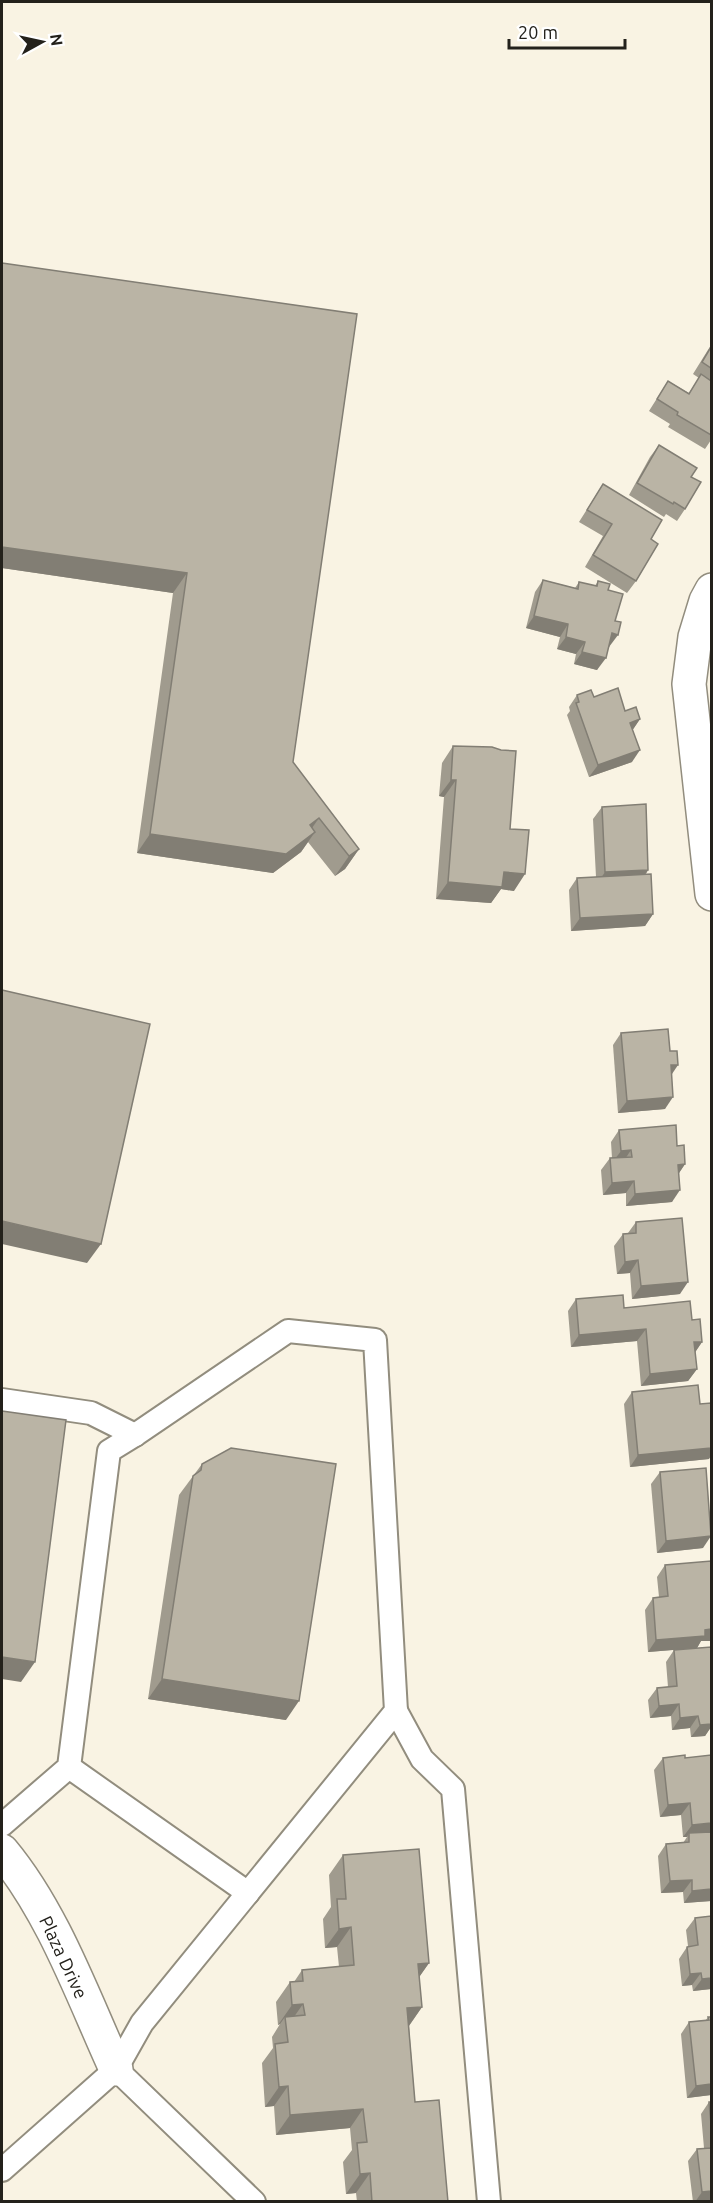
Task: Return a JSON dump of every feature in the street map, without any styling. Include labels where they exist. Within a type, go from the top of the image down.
[{"type":"street","points":[[711,590],[695,637],[689,684],[711,894]]},
{"type":"street","name":"Plaza Drive","points":[[2,1851],[18,1870],[47,1918],[116,2069]]},
{"type":"lane","points":[[2,1825],[69,1767],[109,1450],[135,1435],[288,1331],[375,1340],[396,1711],[422,1759],[453,1789],[489,2202]]},
{"type":"lane","points":[[2,1400],[91,1413],[135,1435]]},
{"type":"lane","points":[[2,2170],[116,2069],[141,2023],[396,1711]]},
{"type":"lane","points":[[69,1767],[248,1893]]},
{"type":"lane","points":[[116,2069],[254,2202]]},
{"type":"building","points":[[2,263],[357,314],[293,762],[359,849],[349,856],[319,818],[310,825],[315,832],[286,854],[150,834],[187,573],[2,547]]},
{"type":"building","points":[[711,347],[711,368],[702,362]]},
{"type":"building","points":[[701,374],[711,381],[711,435],[677,415],[678,412],[657,399],[668,381],[689,394]]},
{"type":"building","points":[[659,445],[697,468],[691,477],[701,482],[685,509],[637,483]]},
{"type":"building","points":[[603,484],[662,520],[651,539],[658,544],[636,581],[593,555],[612,524],[587,510]]},
{"type":"building","points":[[543,580],[578,589],[579,582],[597,586],[598,581],[610,584],[608,590],[623,594],[615,621],[621,622],[618,635],[612,633],[606,658],[582,652],[585,642],[566,637],[568,624],[534,616]]},
{"type":"building","points":[[618,688],[625,711],[636,707],[640,719],[630,723],[640,750],[598,765],[576,703],[579,702],[577,695],[591,690],[594,697]]},
{"type":"building","points":[[453,746],[492,747],[516,751],[510,829],[529,830],[525,874],[504,872],[502,887],[448,882],[456,780],[451,780]]},
{"type":"building","points":[[646,804],[648,870],[605,872],[602,807]]},
{"type":"building","points":[[651,874],[653,914],[580,918],[577,878]]},
{"type":"building","points":[[2,990],[150,1024],[101,1244],[2,1221]]},
{"type":"building","points":[[668,1029],[670,1051],[677,1051],[678,1065],[671,1065],[673,1097],[627,1101],[621,1033]]},
{"type":"building","points":[[676,1125],[677,1146],[684,1145],[685,1164],[678,1165],[680,1190],[635,1194],[634,1181],[612,1183],[610,1158],[632,1157],[631,1150],[621,1151],[619,1130]]},
{"type":"building","points":[[682,1218],[688,1282],[641,1286],[638,1260],[625,1262],[623,1234],[636,1233],[636,1222]]},
{"type":"building","points":[[623,1295],[624,1308],[690,1301],[692,1320],[700,1319],[702,1342],[694,1342],[697,1369],[650,1374],[646,1329],[579,1335],[576,1299]]},
{"type":"building","points":[[698,1385],[700,1404],[711,1403],[711,1448],[638,1455],[632,1392]]},
{"type":"building","points":[[2,1411],[66,1420],[35,1662],[2,1657]]},
{"type":"building","points":[[231,1448],[336,1464],[299,1701],[162,1679],[193,1476],[201,1470],[202,1464]]},
{"type":"building","points":[[706,1468],[711,1536],[666,1541],[660,1472]]},
{"type":"building","points":[[711,1561],[711,1629],[705,1630],[705,1636],[656,1640],[653,1598],[668,1596],[665,1565]]},
{"type":"building","points":[[711,1647],[711,1724],[700,1725],[698,1716],[680,1718],[679,1704],[659,1706],[657,1688],[677,1686],[674,1650]]},
{"type":"building","points":[[685,1755],[685,1758],[711,1755],[711,1823],[692,1825],[690,1803],[668,1805],[663,1758]]},
{"type":"building","points":[[711,1832],[711,1889],[692,1891],[692,1880],[670,1881],[666,1844],[689,1842],[689,1833]]},
{"type":"building","points":[[419,1849],[429,1963],[418,1964],[422,2007],[407,2008],[415,2102],[439,2100],[448,2202],[372,2202],[370,2173],[360,2174],[357,2143],[367,2142],[363,2109],[290,2115],[288,2086],[279,2087],[275,2044],[288,2042],[285,2017],[305,2015],[303,2004],[292,2005],[290,1982],[303,1981],[302,1970],[354,1965],[351,1927],[339,1929],[337,1899],[346,1899],[343,1855]]},
{"type":"building","points":[[711,1916],[711,1978],[702,1979],[701,1973],[690,1974],[687,1947],[698,1945],[695,1918]]},
{"type":"building","points":[[708,2017],[711,2017],[711,2084],[696,2086],[689,2022],[709,2020]]},
{"type":"building","points":[[711,2148],[711,2191],[702,2192],[697,2149]]}]
